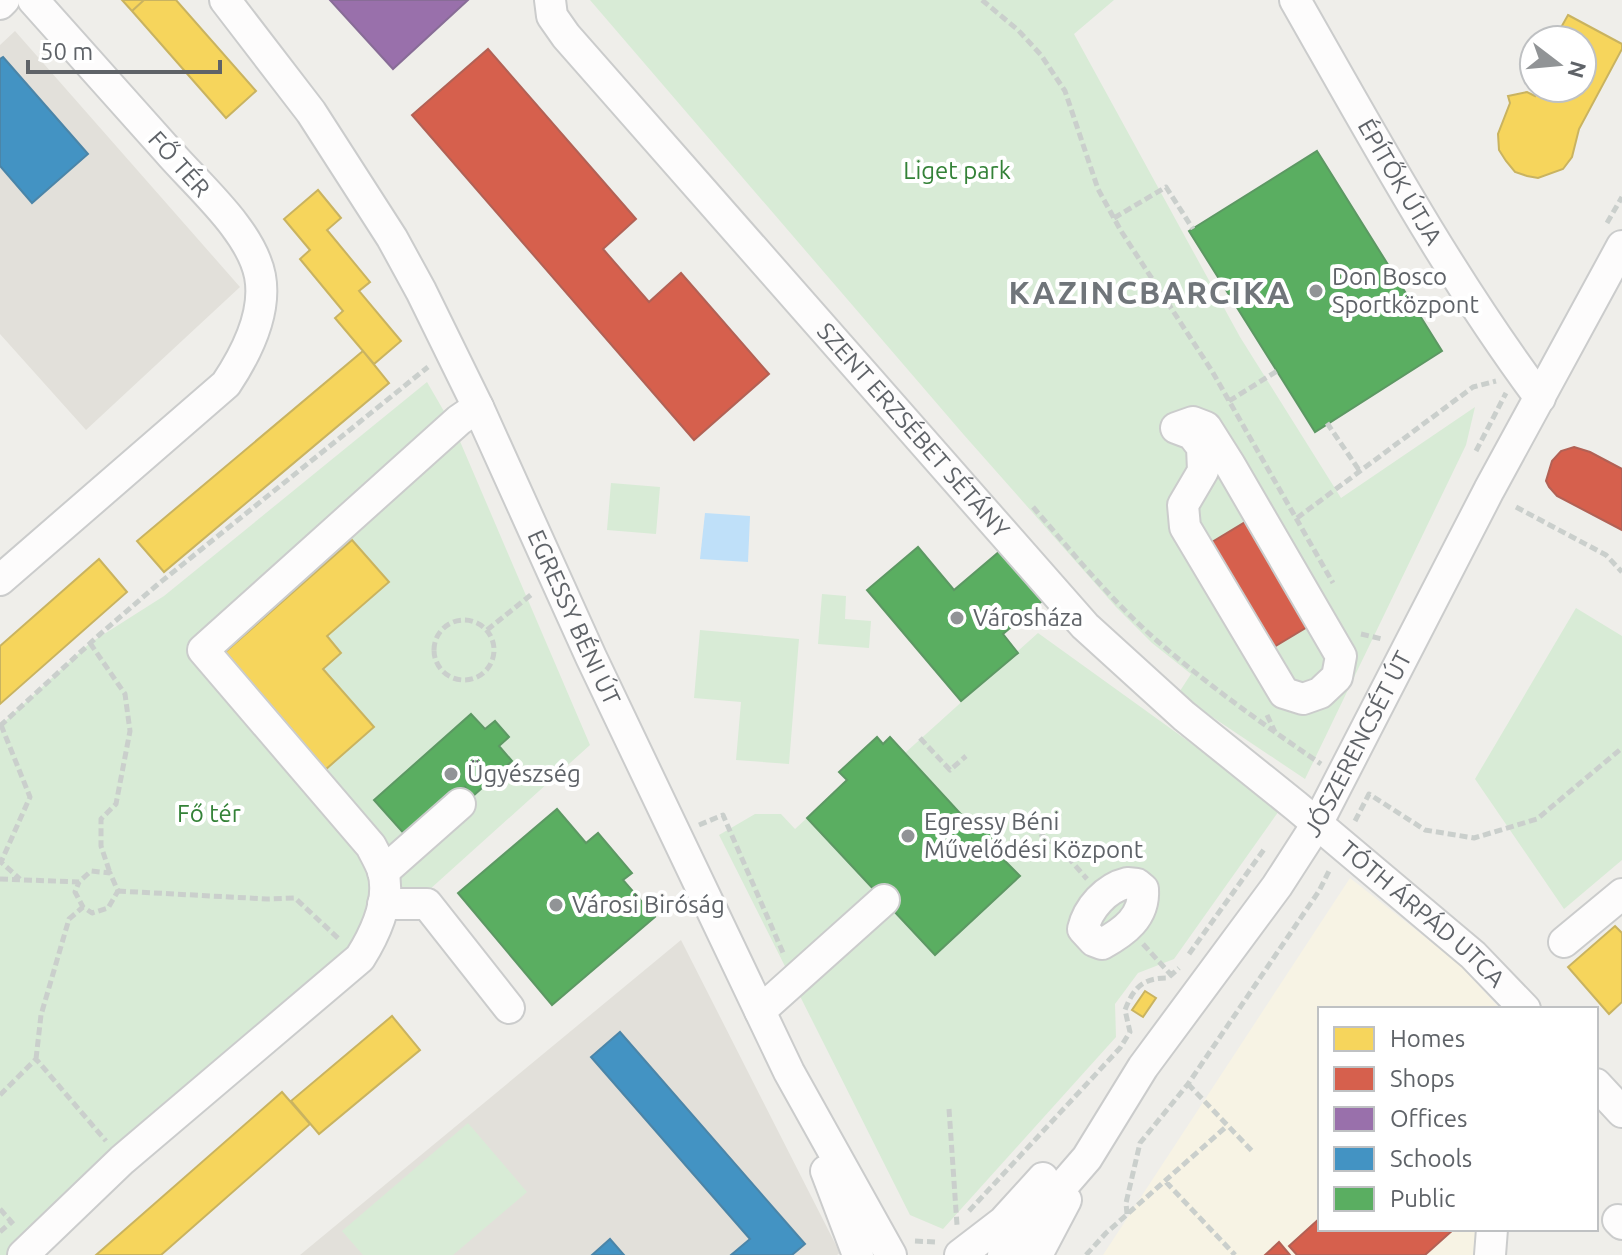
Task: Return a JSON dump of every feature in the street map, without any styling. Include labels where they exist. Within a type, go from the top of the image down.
[{"type":"street","name":"FŐ TÉR","points":[[0,580],[226,384],[247,348],[257,323],[261,298],[260,277],[253,256],[226,215],[33,0]]},
{"type":"street","name":"EGRESSY BÉNI ÚT","points":[[225,0],[311,112],[421,291],[789,1072],[889,1253]]},
{"type":"street","name":"SZENT ERZSÉBET SÉTÁNY","points":[[550,0],[552,16],[566,36],[1085,626],[1184,716],[1307,815]]},
{"type":"street","name":"ÉPÍTŐK ÚTJA","points":[[1295,0],[1421,221],[1519,374],[1540,398]]},
{"type":"street","name":"JÓSZERENCSÉT ÚT","points":[[1003,1255],[1087,1158],[1143,1067],[1277,886],[1307,815],[1622,246]]},
{"type":"street","points":[[23,1255],[122,1160],[360,958],[373,938],[383,904],[383,872],[371,846],[203,650],[459,420],[478,407]]},
{"type":"street","points":[[1193,422],[1206,427],[1341,656],[1337,677],[1320,693],[1303,699],[1284,693],[1185,527],[1183,505],[1203,471],[1202,447],[1192,434],[1176,428],[1193,422]]},
{"type":"street","points":[[383,872],[460,804]]},
{"type":"street","name":"TÓTH ÁRPÁD UTCA","points":[[1307,815],[1473,955],[1523,1007]]},
{"type":"street","points":[[1127,883],[1137,884],[1143,889],[1141,910],[1128,927],[1102,944],[1087,936],[1083,929],[1085,920],[1102,897],[1118,885],[1127,883]]},
{"type":"street","points":[[1564,942],[1622,894]]},
{"type":"street","points":[[760,1011],[884,900]]},
{"type":"street","points":[[383,904],[427,904],[509,1008]]},
{"type":"street","name":"JÓSZERENCSÉT ÚT","points":[[952,1241],[1003,1222],[1143,1067]]},
{"type":"street","points":[[789,1072],[858,1255]]},
{"type":"street","points":[[1037,1255],[1087,1158]]},
{"type":"street","points":[[1490,1255],[1492,1231]]},
{"type":"path","points":[[982,0],[1034,46],[1065,91],[1098,189],[1297,518],[1473,387],[1519,374]]},
{"type":"path","points":[[1114,218],[1166,187],[1193,229]]},
{"type":"path","points":[[20,880],[1,862],[30,797],[0,725],[90,643],[240,517],[430,365]]},
{"type":"path","points":[[1229,401],[1277,371]]},
{"type":"path","points":[[1470,463],[1504,396],[1519,374]]},
{"type":"path","points":[[1327,423],[1359,470]]},
{"type":"path","points":[[1033,507],[1119,605],[1155,639],[1321,765]]},
{"type":"path","points":[[1516,507],[1606,555],[1622,572]]},
{"type":"path","points":[[487,630],[532,594]]},
{"type":"path","points":[[461,619],[480,624],[487,630],[494,649],[487,669],[479,676],[459,680],[440,670],[434,643],[444,626],[461,619]]},
{"type":"path","points":[[1377,650],[1387,628]]},
{"type":"path","points":[[1361,634],[1382,639]]},
{"type":"path","points":[[90,643],[125,694],[130,731],[116,804],[101,819],[101,846],[118,891]]},
{"type":"path","points":[[920,738],[950,770],[966,756]]},
{"type":"path","points":[[1127,1214],[1126,1203],[1140,1143],[1188,1084],[1319,891],[1369,794],[1425,830],[1474,838],[1537,819],[1622,748]]},
{"type":"path","points":[[1307,815],[1327,753]]},
{"type":"path","points":[[675,834],[723,815],[795,979]]},
{"type":"path","points":[[1040,834],[1059,847],[1102,897]]},
{"type":"path","points":[[1172,976],[1269,844]]},
{"type":"path","points":[[110,873],[91,871],[79,882],[75,892],[83,907],[92,913],[108,908],[118,891]]},
{"type":"path","points":[[0,879],[79,882]]},
{"type":"path","points":[[118,891],[295,898],[360,958]]},
{"type":"path","points":[[0,1095],[36,1059],[41,1015],[69,919],[83,907]]},
{"type":"path","points":[[1128,927],[1172,976]]},
{"type":"path","points":[[957,1225],[1120,1048],[1130,1032],[1125,1010],[1142,983],[1152,977],[1172,976]]},
{"type":"path","points":[[36,1059],[122,1160]]},
{"type":"path","points":[[1188,1084],[1252,1151]]},
{"type":"path","points":[[889,1253],[910,1240],[929,1244],[952,1241],[957,1225],[949,1109]]},
{"type":"path","points":[[1086,1255],[1127,1214],[1227,1126]]},
{"type":"path","points":[[1166,1182],[1235,1255]]},
{"type":"path","points":[[0,1232],[11,1222]]},
{"type":"shaded area","points":[[15,31],[240,287],[86,430],[0,334],[0,45]]},
{"type":"shaded area","points":[[1350,878],[1458,963],[1498,1007],[1318,1007],[1318,1231],[1479,1231],[1473,1255],[1103,1255]]},
{"type":"shaded area","points":[[681,940],[840,1253],[300,1255]]},
{"type":"green space","name":"Liget park","points":[[590,0],[1114,0],[1074,34],[1240,337],[1341,498],[1475,407],[1466,445],[1305,779],[1178,694],[1191,674],[1152,643],[1116,607]]},
{"type":"green space","name":"Fő tér","points":[[427,382],[456,432],[590,745],[24,1255],[0,1255],[0,726],[90,643],[164,596]]},
{"type":"green space","points":[[611,483],[660,487],[656,534],[607,530]]},
{"type":"green space","points":[[822,594],[846,596],[845,619],[871,621],[869,648],[818,644]]},
{"type":"green space","points":[[1576,608],[1622,636],[1622,860],[1564,909],[1475,779]]},
{"type":"green space","points":[[700,630],[799,639],[789,764],[736,760],[741,702],[694,698]]},
{"type":"green space","points":[[1038,633],[1281,808],[1174,959],[1138,973],[1115,1004],[1116,1037],[943,1229],[910,1215],[719,835],[755,814],[781,814],[795,829],[807,818],[935,955],[1019,876],[905,753]]},
{"type":"green space","points":[[468,1123],[527,1192],[453,1255],[363,1255],[342,1231]]},
{"type":"water","points":[[705,513],[750,516],[748,562],[700,559]]},
{"type":"building: Homes","points":[[122,0],[144,0],[132,11]]},
{"type":"building: Homes","points":[[144,0],[176,0],[256,91],[226,118],[132,11]]},
{"type":"building: Homes","points":[[1568,15],[1585,24],[1563,24]]},
{"type":"building: Homes","points":[[1598,31],[1622,44],[1598,94]]},
{"type":"building: Homes","points":[[1518,94],[1518,104],[1592,104],[1579,129],[1572,157],[1563,169],[1538,178],[1515,172],[1506,161],[1499,150],[1498,134],[1510,103],[1508,96]]},
{"type":"building: Homes","points":[[318,190],[341,218],[327,230],[370,282],[359,291],[401,341],[374,364],[335,318],[343,311],[300,259],[310,250],[284,219]]},
{"type":"building: Homes","points":[[363,351],[389,383],[164,572],[137,541]]},
{"type":"building: Homes","points":[[352,540],[389,582],[327,636],[341,653],[323,669],[374,727],[325,770],[223,654]]},
{"type":"building: Homes","points":[[99,559],[127,592],[0,704],[0,646]]},
{"type":"building: Homes","points":[[1615,926],[1622,933],[1622,1002],[1609,1014],[1568,967]]},
{"type":"building: Homes","points":[[1145,991],[1156,998],[1143,1017],[1132,1010]]},
{"type":"building: Homes","points":[[392,1016],[420,1050],[319,1134],[291,1101]]},
{"type":"building: Homes","points":[[282,1092],[310,1124],[161,1255],[96,1255]]},
{"type":"building: Shops","points":[[488,49],[636,219],[603,249],[649,302],[681,273],[769,374],[694,440],[412,115]]},
{"type":"building: Shops","points":[[1574,447],[1622,469],[1622,530],[1557,496],[1549,487],[1546,481],[1552,461],[1561,451]]},
{"type":"building: Shops","points":[[1247,521],[1309,626],[1269,650],[1207,545]]},
{"type":"building: Shops","points":[[1318,1220],[1318,1231],[1452,1231],[1425,1255],[1297,1255],[1289,1246]]},
{"type":"building: Shops","points":[[1279,1242],[1290,1255],[1265,1255]]},
{"type":"building: Offices","points":[[330,0],[468,0],[393,69]]},
{"type":"building: Schools","points":[[3,57],[88,154],[32,203],[0,166],[0,59]]},
{"type":"building: Schools","points":[[620,1032],[805,1244],[792,1255],[731,1255],[750,1239],[591,1057]]},
{"type":"building: Schools","points":[[610,1239],[624,1255],[592,1255]]},
{"type":"building: Public","name":"Don Bosco Sportközpont","points":[[1317,151],[1442,351],[1315,432],[1189,231]]},
{"type":"building: Public","name":"Városháza","points":[[918,547],[954,590],[1000,551],[1042,601],[1003,634],[1018,653],[961,701],[867,590]]},
{"type":"building: Public","name":"Ügyészség","points":[[471,714],[485,729],[495,721],[509,737],[499,746],[512,761],[473,796],[465,787],[408,838],[374,800]]},
{"type":"building: Public","name":"Egressy Béni Művelődési Központ","points":[[877,737],[883,744],[890,737],[969,823],[975,817],[1005,849],[999,855],[1020,876],[935,955],[807,818],[847,780],[839,772]]},
{"type":"building: Public","name":"Városi Biróság","points":[[557,809],[586,843],[598,833],[632,873],[623,880],[655,917],[552,1005],[458,893]]},
{"type":"place","name":"Don Bosco Sportközpont","points":[[1316,291]]},
{"type":"place","name":"Városháza","points":[[957,618]]},
{"type":"place","name":"Ügyészség","points":[[451,774]]},
{"type":"place","name":"Egressy Béni Művelődési Központ","points":[[908,836]]},
{"type":"place","name":"Városi Biróság","points":[[556,905]]},
{"type":"district","name":"KAZINCBARCIKA","points":[[1150,293]]}]
